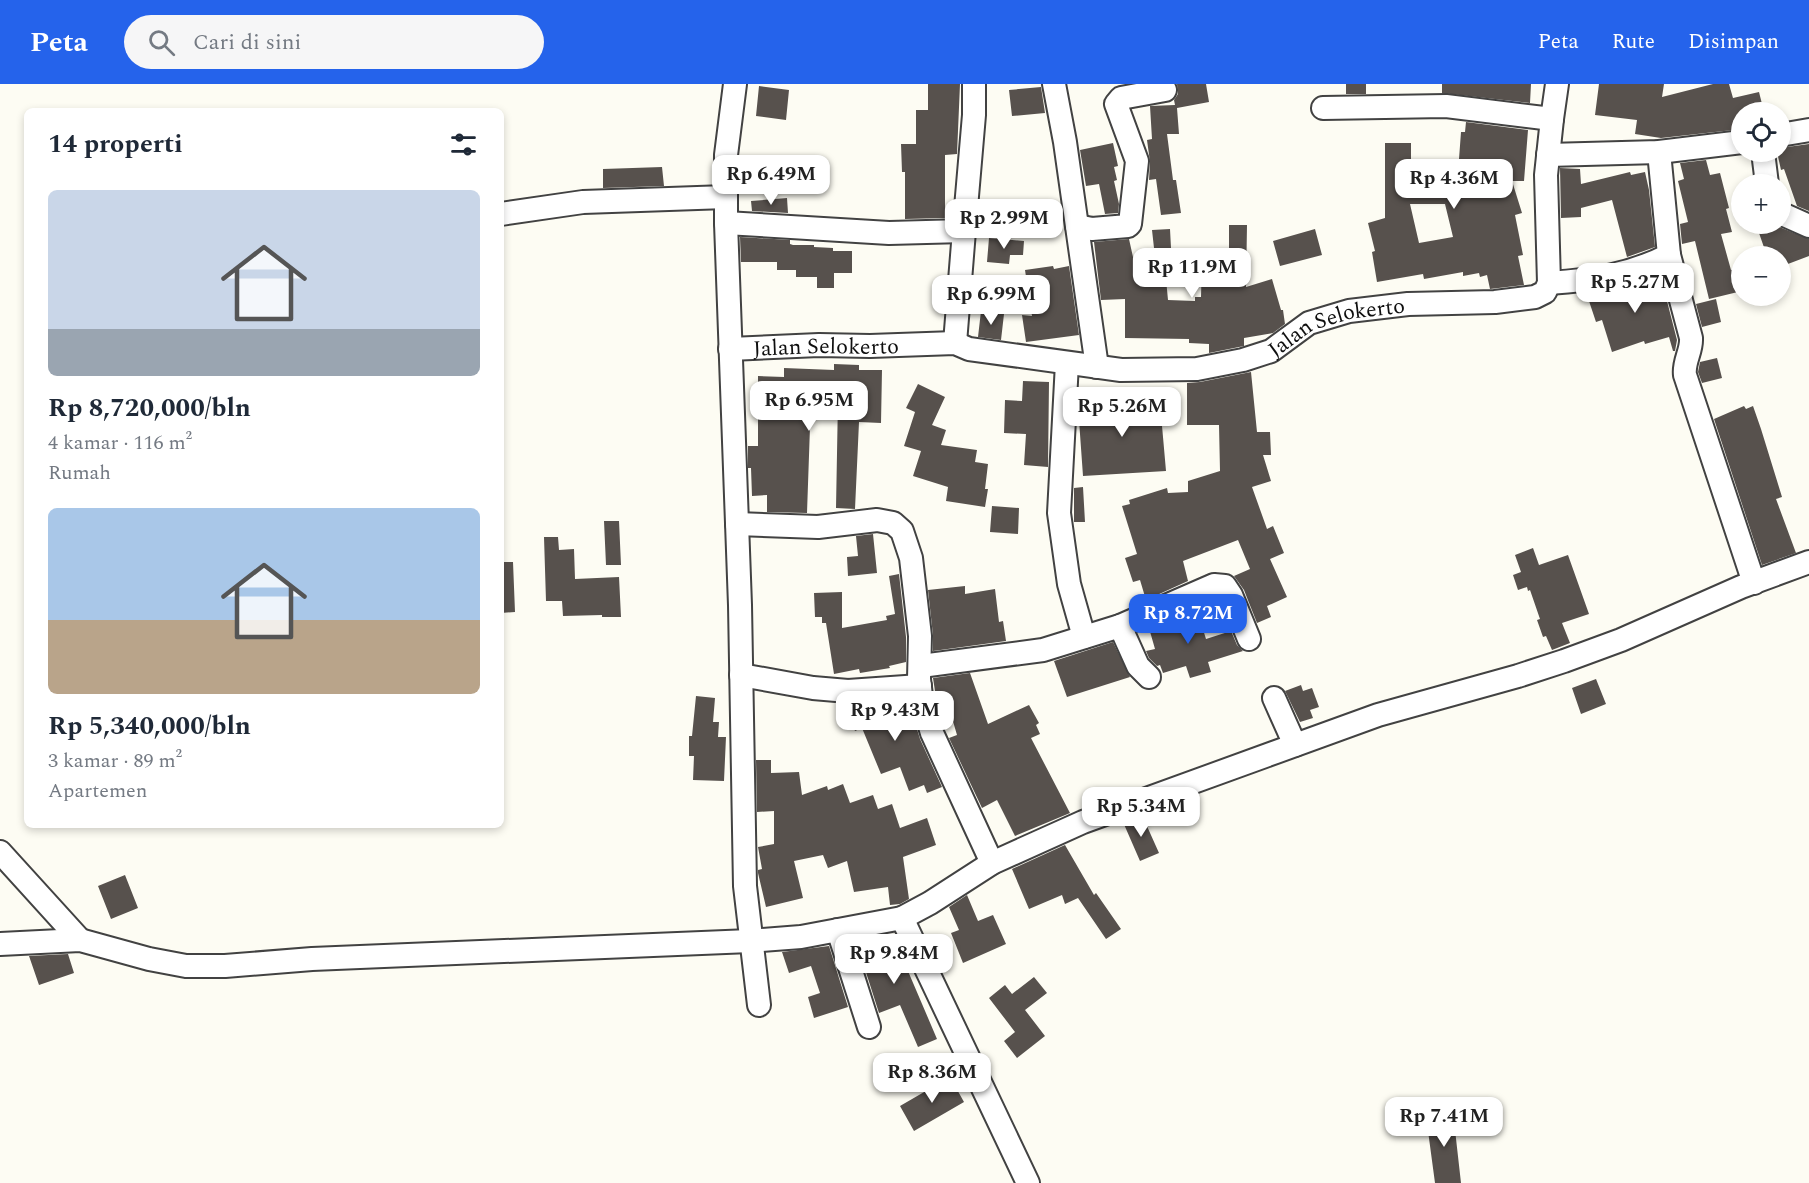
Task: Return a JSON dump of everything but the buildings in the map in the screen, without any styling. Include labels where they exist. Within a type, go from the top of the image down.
[{"type":"street","points":[[735,84],[726,155],[726,223],[737,524],[745,886],[759,1005]]},
{"type":"street","points":[[954,343],[974,115],[974,84]]},
{"type":"street","points":[[1054,84],[1065,142],[1097,368]]},
{"type":"street","points":[[1557,84],[1546,175],[1549,283],[1626,273],[1669,255]]},
{"type":"street","points":[[1077,226],[1092,229],[1130,224],[1137,161],[1116,104],[1121,98],[1165,90]]},
{"type":"street","points":[[1323,108],[1446,106],[1552,119]]},
{"type":"street","points":[[1791,133],[1809,130]]},
{"type":"street","points":[[1548,155],[1659,152],[1731,143]]},
{"type":"street","points":[[1659,152],[1669,255],[1691,338],[1690,351],[1684,368],[1685,375],[1754,583]]},
{"type":"street","points":[[504,214],[583,202],[726,197]]},
{"type":"street","points":[[1791,218],[1809,226]]},
{"type":"street","points":[[726,223],[889,233],[964,231]]},
{"type":"street","name":"Jalan Selokerto","points":[[730,349],[954,343],[969,349],[1097,368],[1197,369],[1243,360],[1271,351],[1309,323],[1349,311],[1408,304],[1495,302],[1535,297],[1545,292],[1549,283]]},
{"type":"street","points":[[1067,363],[1059,513],[1069,584],[1084,637]]},
{"type":"street","points":[[737,524],[818,526],[877,520],[893,523],[902,531],[911,558],[920,636],[921,676],[932,733],[992,863]]},
{"type":"street","points":[[0,944],[80,940],[149,959],[186,966],[225,966],[312,959],[750,941],[801,937],[902,918],[930,903],[992,863],[1083,822],[1378,716],[1564,661],[1621,640],[1809,562]]},
{"type":"street","points":[[741,675],[813,688],[848,691],[1043,650],[1120,626],[1214,585],[1225,586],[1249,639]]},
{"type":"street","points":[[1120,626],[1138,666],[1149,677]]},
{"type":"street","points":[[1274,698],[1295,745]]},
{"type":"street","points":[[0,852],[80,940]]},
{"type":"street","points":[[902,918],[1028,1183]]},
{"type":"street","points":[[838,930],[869,1027]]}]
